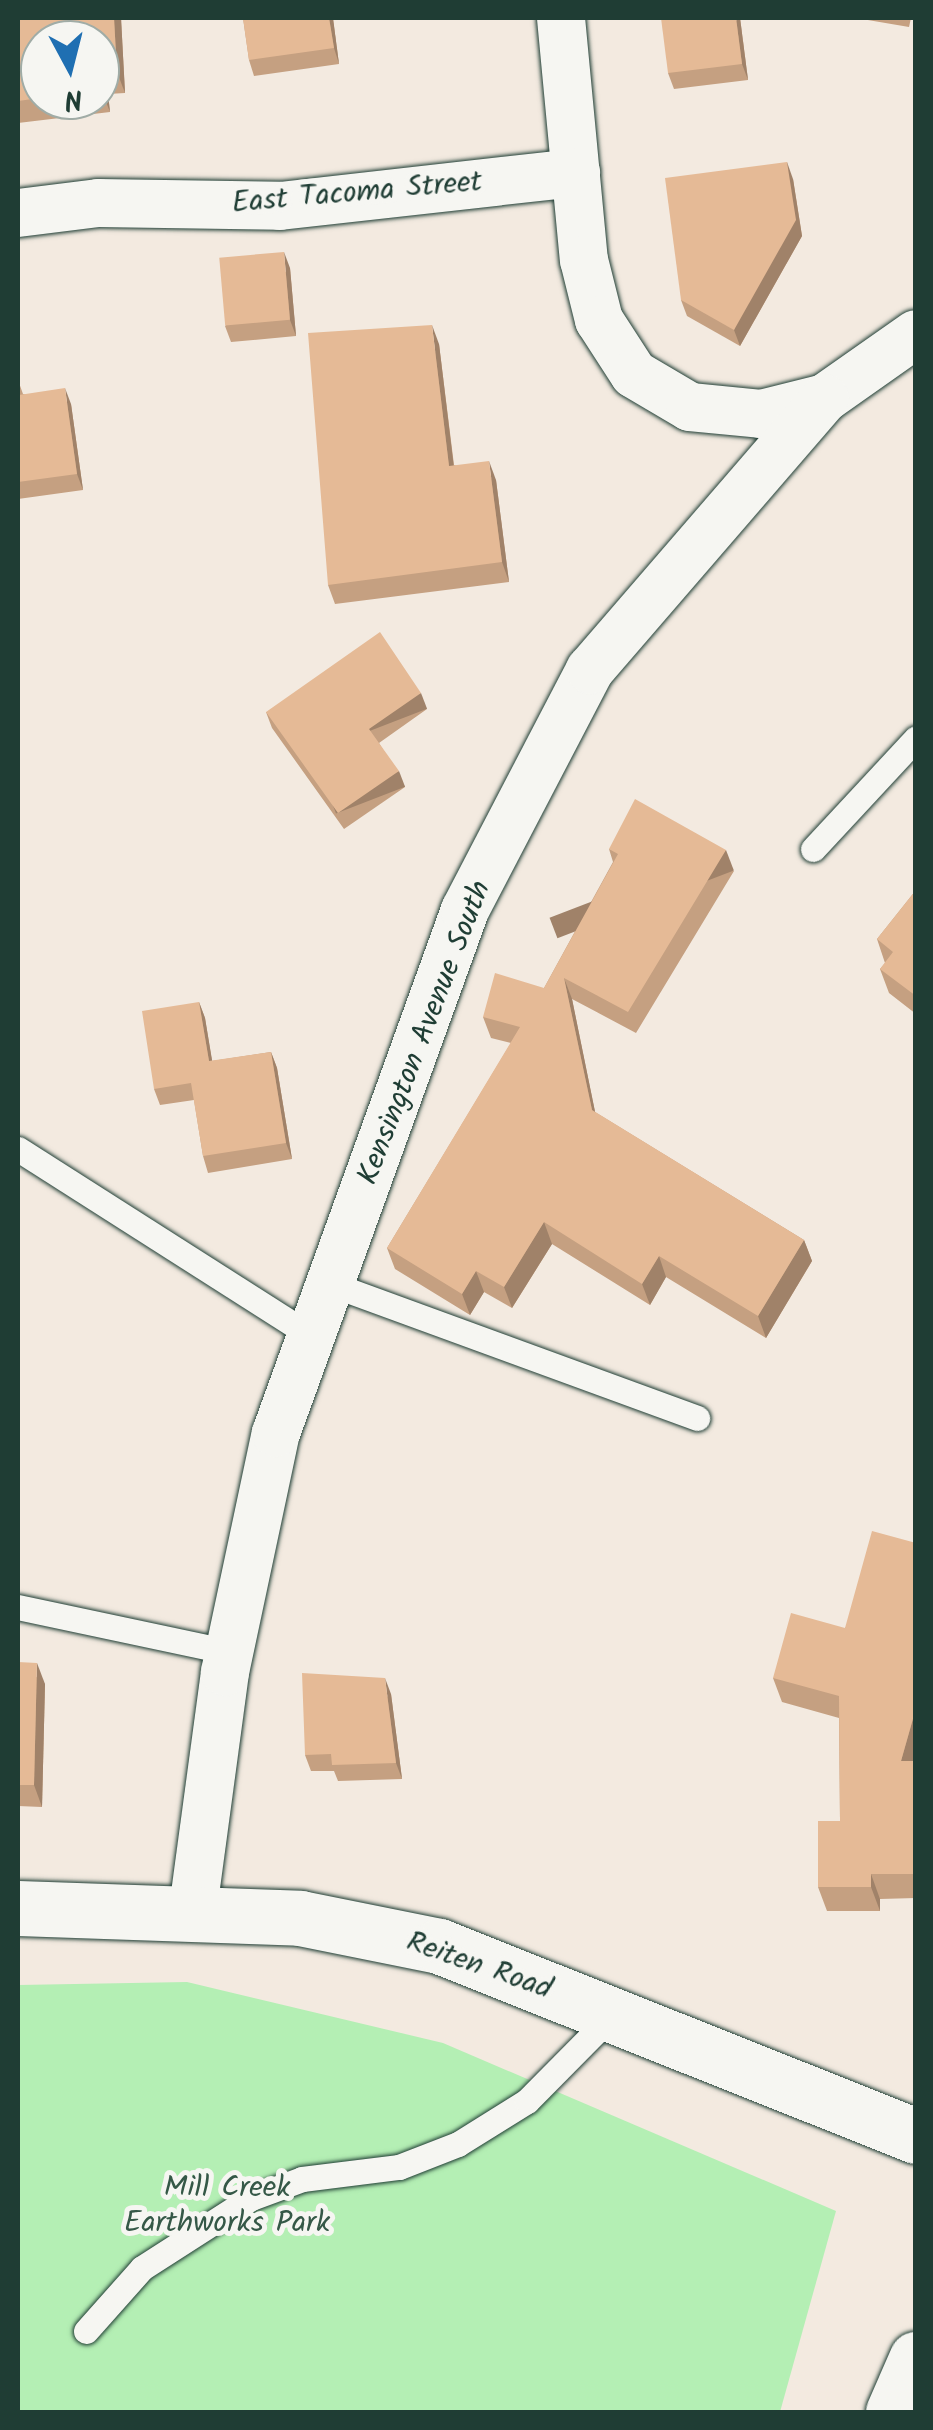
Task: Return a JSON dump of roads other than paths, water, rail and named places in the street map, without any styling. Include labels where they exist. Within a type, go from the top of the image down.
[{"type":"street","points":[[561,18],[576,174],[599,320],[634,374],[690,407],[761,414],[825,398],[916,334]]},
{"type":"street","name":"East Tacoma Street","points":[[18,213],[98,204],[280,206],[576,174]]},
{"type":"street","name":"Kensington Avenue South","points":[[193,1909],[229,1652],[276,1434],[466,910],[590,670],[825,398]]},
{"type":"street","name":"Reiten Road","points":[[18,1908],[193,1909],[300,1918],[439,1946],[916,2136]]},
{"type":"street","points":[[893,2412],[916,2359]]},
{"type":"lane","points":[[813,849],[916,738]]},
{"type":"lane","points":[[18,1149],[312,1336]]},
{"type":"lane","points":[[331,1284],[697,1418]]},
{"type":"lane","points":[[18,1607],[229,1652]]},
{"type":"lane","points":[[86,2330],[142,2268],[251,2198],[302,2179],[399,2167],[458,2144],[527,2101],[613,2014]]},
{"type":"park label","name":"Mill Creek Earthworks Park","points":[[227,2205]]}]
